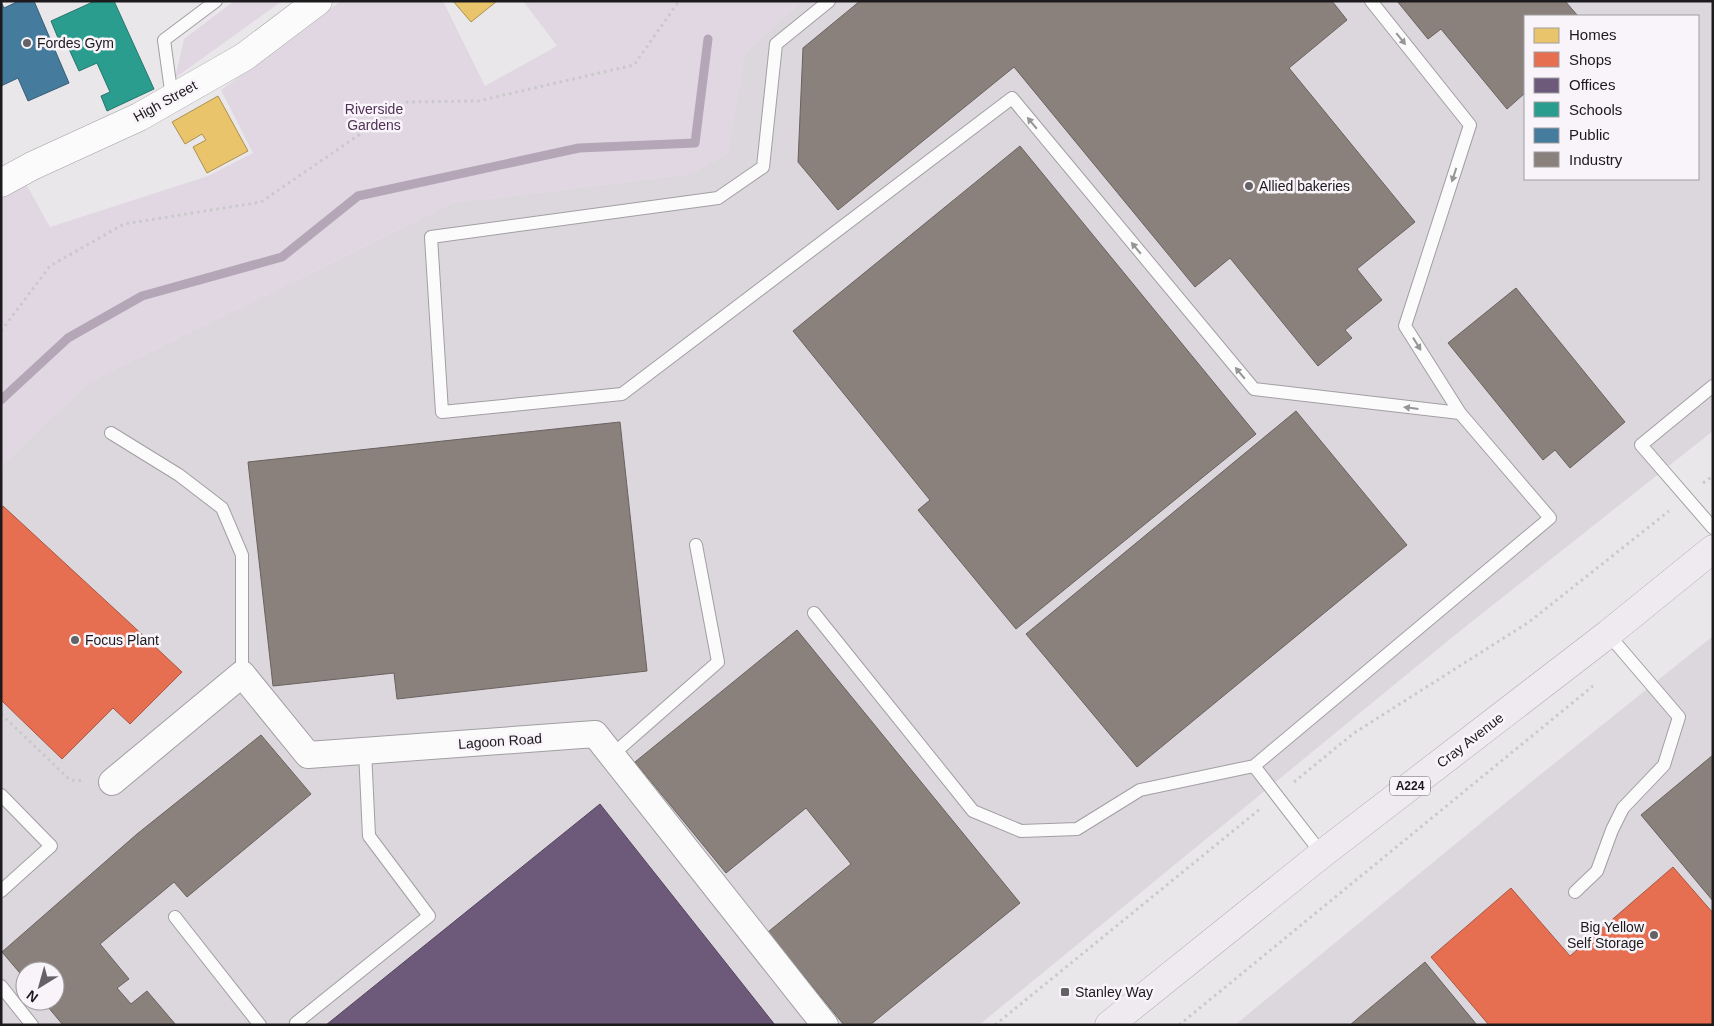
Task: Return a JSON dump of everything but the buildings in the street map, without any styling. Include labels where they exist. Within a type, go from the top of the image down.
[{"type":"main road","name":"Cray Avenue","points":[[1109,1025],[1322,854],[1608,634],[1713,549]]},
{"type":"street","name":"High Street","points":[[1,183],[32,166],[139,118],[244,57],[318,1]]},
{"type":"street","name":"Lagoon Road","points":[[242,674],[308,755],[595,734],[825,1025]]},
{"type":"street","points":[[112,782],[242,674]]},
{"type":"lane","points":[[172,98],[164,40],[216,1]]},
{"type":"lane","points":[[829,1],[776,44],[763,167],[718,198],[431,237],[442,412],[622,394],[1012,98],[1254,389],[1460,413]]},
{"type":"lane","points":[[814,612],[972,811],[1021,831],[1077,829],[1140,790],[1254,766],[1550,518],[1460,413],[1405,326],[1470,125],[1371,1]]},
{"type":"lane","points":[[1713,386],[1641,444],[1713,528]]},
{"type":"lane","points":[[111,433],[179,474],[222,508],[242,555],[242,674]]},
{"type":"lane","points":[[612,754],[718,662],[696,545]]},
{"type":"lane","points":[[1575,892],[1597,871],[1612,830],[1623,808],[1664,765],[1679,716],[1608,634]]},
{"type":"lane","points":[[297,1025],[296,1023],[430,916],[369,836],[365,751]]},
{"type":"lane","points":[[1254,766],[1322,854]]},
{"type":"lane","points":[[1,795],[52,846],[1,891]]},
{"type":"lane","points":[[175,917],[260,1025]]},
{"type":"lane","points":[[1,986],[32,1025]]},
{"type":"path","points":[[1,332],[50,266],[124,224],[261,202],[408,102],[478,101],[634,65],[679,1]]},
{"type":"path","points":[[995,1025],[1354,733],[1529,622],[1713,476]]},
{"type":"path","points":[[1179,1025],[1628,658]]},
{"type":"path","points":[[1,714],[70,780],[112,782]]},
{"type":"shaded area","points":[[801,1],[1713,1],[1713,431],[1455,635],[979,1025],[1,1025],[1,466],[89,382],[452,203],[690,174],[728,153],[745,53]]},
{"type":"shaded area","points":[[1713,636],[1713,1025],[1235,1025],[1520,791]]},
{"type":"green space","points":[[234,1],[282,1],[175,78],[184,39]]},
{"type":"green space","name":"Riverside Gardens","points":[[341,1],[443,1],[485,86],[557,46],[523,1],[801,1],[745,53],[728,153],[690,174],[452,203],[89,382],[1,466],[1,197],[25,182],[50,227],[208,176],[253,153],[221,90]]},
{"type":"waterway","points":[[1,400],[68,338],[142,296],[282,257],[358,196],[579,148],[695,143],[708,39]]},
{"type":"place","name":"Fordes Gym","points":[[27,43]]},
{"type":"place","name":"Allied bakeries","points":[[1249,186]]},
{"type":"place","name":"Focus Plant","points":[[75,640]]},
{"type":"place","name":"Big Yellow Self Storage","points":[[1654,935]]},
{"type":"place","name":"Stanley Way","points":[[1065,992]]}]
